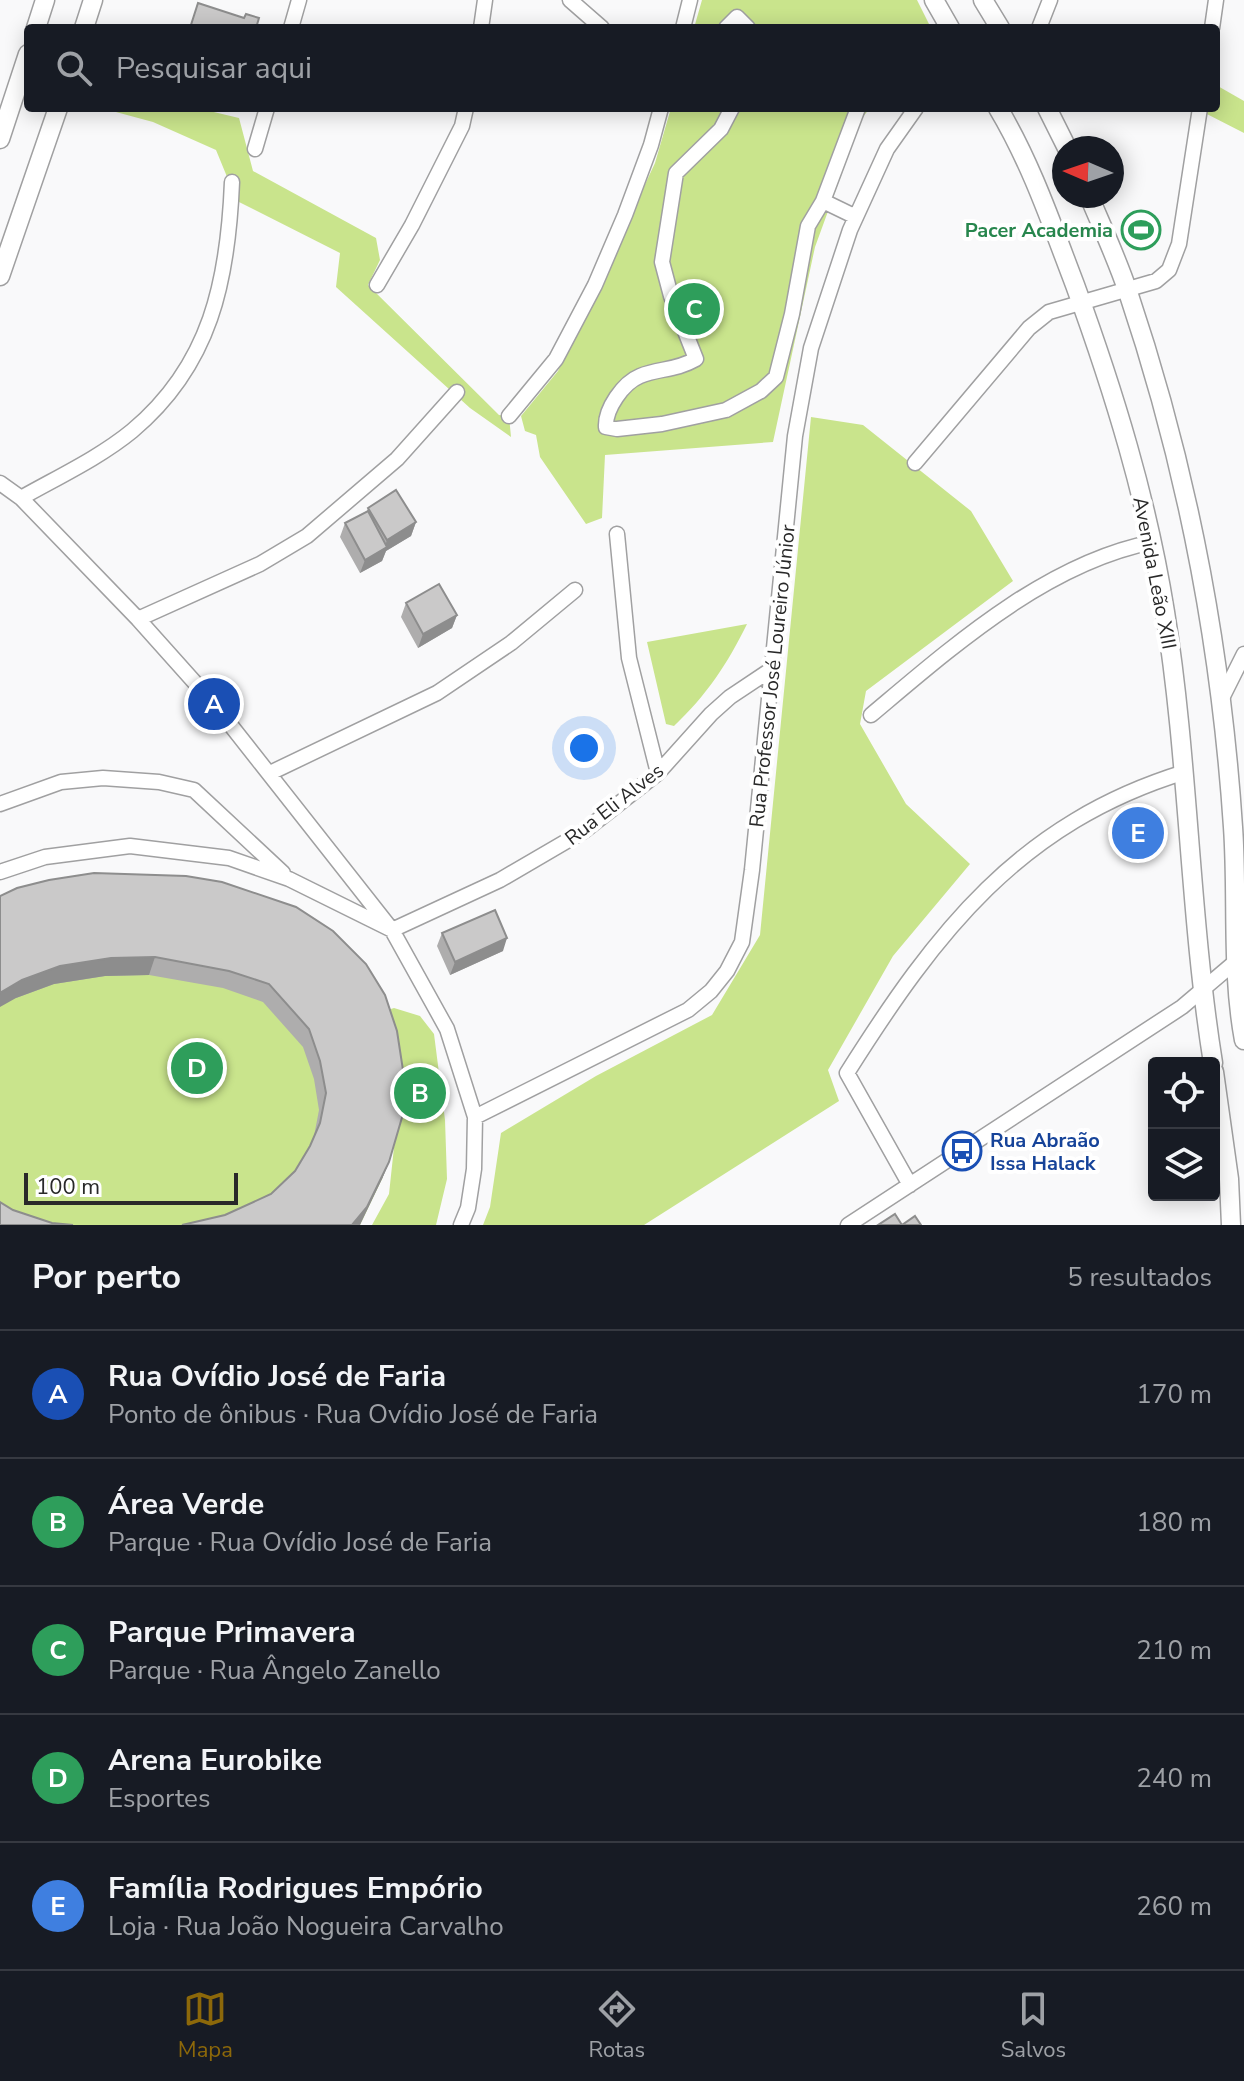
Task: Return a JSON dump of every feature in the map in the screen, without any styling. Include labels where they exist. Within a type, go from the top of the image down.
[{"type":"main road","points":[[37,24],[45,0]]},
{"type":"main road","points":[[85,24],[93,0]]},
{"type":"main road","points":[[934,0],[948,24]]},
{"type":"main road","points":[[983,0],[998,24]]},
{"type":"main road","points":[[0,137],[24,66]]},
{"type":"main road","points":[[0,276],[57,112]]},
{"type":"main road","name":"Avenida Leão XIII","points":[[1000,112],[1043,201],[1081,302],[1130,450],[1153,542],[1166,613],[1185,772],[1201,989],[1212,1057]]},
{"type":"main road","points":[[1049,112],[1061,136]]},
{"type":"main road","points":[[1094,208],[1128,290],[1188,509],[1205,599],[1220,701],[1233,827],[1240,958],[1238,1007],[1244,1040]]},
{"type":"main road","points":[[1220,1115],[1229,1179],[1231,1225]]},
{"type":"main road","points":[[1239,1225],[1244,1221]]},
{"type":"street","points":[[292,24],[299,0]]},
{"type":"street","points":[[482,24],[485,0]]},
{"type":"street","points":[[570,0],[597,24]]},
{"type":"street","points":[[684,24],[690,0]]},
{"type":"street","points":[[1041,24],[1050,0]]},
{"type":"street","points":[[1213,24],[1216,0]]},
{"type":"street","points":[[255,149],[266,112]]},
{"type":"street","points":[[377,285],[412,225],[462,126],[465,112]]},
{"type":"street","points":[[509,416],[556,359],[595,285],[625,215],[660,112]]},
{"type":"street","points":[[730,112],[721,129],[676,173],[662,262],[671,296],[696,359],[684,366],[639,376],[614,399],[605,417],[606,427],[617,429],[662,424],[726,410],[761,391],[776,377],[792,314],[808,226],[823,201],[856,112]]},
{"type":"street","name":"Rua Professor José Loureiro Júnior","points":[[475,1117],[688,1010],[711,991],[727,971],[742,942],[752,870],[795,436],[811,348],[856,217],[887,149],[913,112]]},
{"type":"street","points":[[915,463],[1029,328],[1049,312],[1156,281],[1169,270],[1179,244],[1199,112]]},
{"type":"street","points":[[21,498],[86,462],[132,431],[174,387],[202,342],[221,288],[230,226],[232,182]]},
{"type":"street","points":[[823,201],[856,217]]},
{"type":"street","points":[[138,619],[260,564],[307,536],[397,459],[457,392]]},
{"type":"street","points":[[0,483],[21,498],[138,619],[214,704],[392,930],[447,1029],[475,1117],[474,1169],[468,1208],[461,1225]]},
{"type":"street","points":[[617,534],[629,658],[658,773]]},
{"type":"street","points":[[871,715],[944,653],[1025,597],[1088,561],[1122,548],[1153,542]]},
{"type":"street","points":[[270,773],[437,693],[511,643],[575,590]]},
{"type":"street","points":[[1220,701],[1244,654]]},
{"type":"street","name":"Rua Eli Alves","points":[[392,930],[500,880],[572,838],[658,773],[711,714],[730,697],[772,669]]},
{"type":"street","points":[[910,1185],[847,1073],[894,999],[935,944],[996,880],[1047,837],[1098,806],[1142,786],[1185,772]]},
{"type":"street","points":[[0,804],[61,782],[103,778],[159,782],[194,790],[289,879]]},
{"type":"street","points":[[0,872],[45,857],[130,846],[229,858],[289,879],[392,930]]},
{"type":"street","points":[[848,1225],[1182,1007],[1240,958]]},
{"type":"green space","points":[[702,0],[917,0],[929,24],[695,24]]},
{"type":"green space","points":[[1220,87],[1244,101],[1244,133],[1203,112],[1220,112]]},
{"type":"green space","points":[[116,112],[214,112],[239,118],[253,171],[376,238],[380,260],[368,285],[499,415],[509,416],[511,437],[470,408],[336,287],[340,253],[237,201],[216,150],[153,122]]},
{"type":"green space","points":[[670,112],[867,112],[815,247],[773,442],[605,455],[602,518],[586,524],[540,457],[536,435],[525,431],[521,416],[558,371],[655,163]]},
{"type":"green space","points":[[811,417],[863,425],[971,511],[1013,581],[866,691],[860,724],[906,804],[970,864],[893,956],[828,1070],[839,1101],[644,1225],[483,1225],[490,1207],[501,1133],[596,1076],[712,1015],[760,935]]},
{"type":"green space","points":[[747,624],[706,691],[674,726],[666,724],[647,642]]},
{"type":"green space","points":[[0,910],[378,1013],[394,1008],[420,1016],[434,1034],[445,1120],[447,1179],[436,1225],[372,1225],[389,1194],[395,1138],[382,1179],[360,1225],[0,1225]]},
{"type":"building","points":[[198,3],[244,18],[246,14],[259,18],[257,24],[191,24]]},
{"type":"building","points":[[396,490],[416,522],[387,540],[368,508]]},
{"type":"building","points":[[368,511],[387,547],[365,560],[345,523]]},
{"type":"building","points":[[439,584],[457,615],[423,634],[406,603]]},
{"type":"building","points":[[94,873],[186,876],[222,882],[296,907],[333,931],[366,964],[385,995],[397,1031],[403,1070],[403,1114],[389,1162],[367,1207],[352,1225],[182,1225],[225,1215],[271,1194],[295,1171],[320,1123],[326,1093],[320,1061],[309,1029],[269,984],[229,971],[155,957],[111,958],[60,966],[22,980],[0,993],[0,896],[49,880]]},
{"type":"building","points":[[495,910],[507,938],[455,962],[442,933]]},
{"type":"building","points":[[0,1202],[13,1210],[52,1223],[73,1225],[0,1225]]},
{"type":"building","points":[[895,1214],[902,1225],[878,1225]]},
{"type":"building","points":[[915,1216],[921,1225],[902,1225]]},
{"type":"place","name":"Pacer Academia","points":[[1141,230]]},
{"type":"place","name":"Parque Primavera","points":[[694,309]]},
{"type":"place","name":"Rua Ovídio José de Faria","points":[[214,704]]},
{"type":"place","name":"Família Rodrigues Empório","points":[[1138,833]]},
{"type":"place","name":"Arena Eurobike","points":[[197,1068]]},
{"type":"place","name":"Área Verde","points":[[420,1093]]},
{"type":"place","name":"Rua Abraão Issa Halack","points":[[962,1151]]}]
